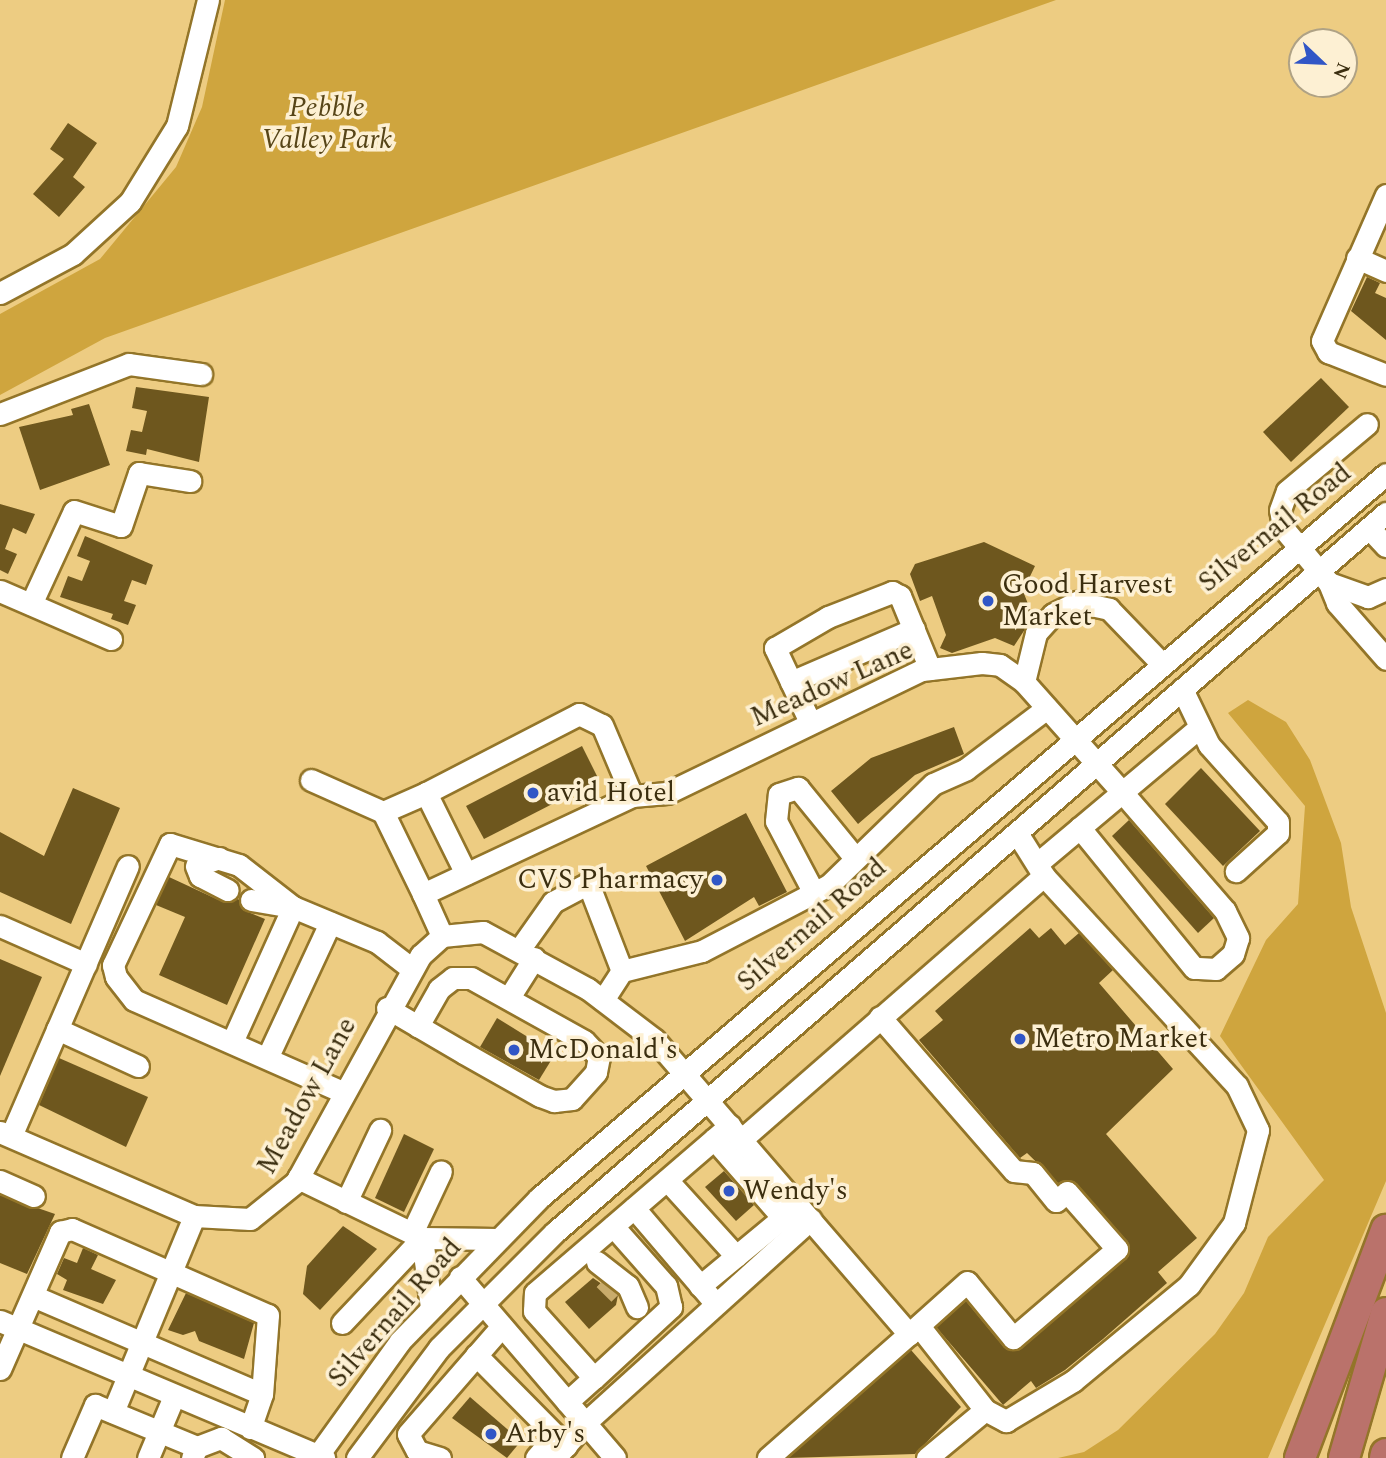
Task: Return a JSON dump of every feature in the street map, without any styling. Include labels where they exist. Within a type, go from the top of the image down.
[{"type":"highway","points":[[1300,1458],[1386,1230]]},
{"type":"highway","points":[[1344,1458],[1386,1313]]},
{"type":"street","points":[[0,293],[73,254],[130,202],[177,126],[208,0]]},
{"type":"street","points":[[1386,195],[1322,341],[1328,352],[1386,376]]},
{"type":"street","points":[[1357,258],[1386,271]]},
{"type":"street","points":[[0,414],[129,365],[201,374]]},
{"type":"street","points":[[1367,424],[1287,491],[1280,510],[1283,528],[1322,578],[1337,603],[1386,659]]},
{"type":"street","points":[[32,604],[74,511],[121,526],[139,473],[190,481]]},
{"type":"street","name":"Silvernail Road","points":[[319,1457],[368,1381],[432,1307],[497,1240],[1070,738],[1386,474]]},
{"type":"street","name":"Silvernail Road","points":[[357,1458],[407,1387],[481,1302],[1182,689],[1322,578],[1369,527],[1386,513]]},
{"type":"street","points":[[1369,527],[1386,546]]},
{"type":"street","points":[[1322,578],[1377,593]]},
{"type":"street","points":[[0,591],[111,639]]},
{"type":"street","points":[[810,722],[775,648],[828,617],[892,592],[914,629],[930,669]]},
{"type":"street","points":[[1080,828],[1194,968],[1226,963],[1238,948],[1236,930],[1122,792],[1070,738],[1024,682],[1005,668],[1024,638],[1036,633],[1067,605],[1092,605],[1109,609],[1138,633],[1160,662]]},
{"type":"street","points":[[791,682],[914,629]]},
{"type":"street","points":[[1024,682],[1036,633]]},
{"type":"street","name":"Meadow Lane","points":[[632,796],[667,793],[810,722],[930,669],[982,663],[1005,668]]},
{"type":"street","points":[[1182,689],[1209,745],[1278,822],[1278,833],[1237,871]]},
{"type":"street","points":[[603,999],[622,971],[702,951],[814,893],[933,784],[966,768],[1047,708]]},
{"type":"street","points":[[383,812],[426,793],[579,714],[602,725],[632,796],[423,894]]},
{"type":"street","points":[[602,1271],[613,1226],[667,1180],[880,1017],[1041,869],[1080,828],[1200,727]]},
{"type":"street","points":[[311,780],[383,812],[442,936],[474,930],[526,954],[603,999],[685,1073],[709,1100],[729,1134],[797,1214],[914,1330],[985,1410],[1006,1421],[1073,1381],[1189,1284],[1234,1223],[1258,1130],[1237,1086],[1041,869],[1017,833]]},
{"type":"street","points":[[814,893],[776,821],[779,794],[798,788],[855,858]]},
{"type":"street","points":[[426,793],[466,874]]},
{"type":"street","points":[[293,907],[264,882],[219,858],[170,844],[155,866],[113,965],[116,978],[134,1000],[268,1056],[343,1092]]},
{"type":"street","points":[[155,866],[178,856],[200,876],[228,890]]},
{"type":"street","points":[[200,876],[199,861],[219,858]]},
{"type":"street","points":[[5,1134],[57,1029],[128,866]]},
{"type":"street","points":[[510,996],[526,954],[553,902],[588,883],[622,971]]},
{"type":"street","points":[[251,900],[293,907],[377,942],[412,968]]},
{"type":"street","points":[[232,1042],[293,907]]},
{"type":"street","points":[[268,1056],[330,923]]},
{"type":"street","points":[[0,926],[86,964]]},
{"type":"street","name":"Meadow Lane","points":[[5,1134],[194,1216],[250,1219],[284,1196],[298,1178],[387,1008],[412,968],[442,936]]},
{"type":"street","points":[[387,1008],[418,1026],[540,1096],[572,1099],[594,1078],[595,1050],[487,982],[453,978],[418,1026]]},
{"type":"street","points":[[768,1458],[967,1282],[1013,1338],[1117,1249],[1067,1192],[1056,1201],[1033,1173],[1014,1171],[880,1017]]},
{"type":"street","points":[[57,1029],[138,1066]]},
{"type":"street","points":[[346,1202],[380,1130]]},
{"type":"street","points":[[342,1323],[417,1235],[441,1171]]},
{"type":"street","points":[[298,1178],[417,1235],[497,1240]]},
{"type":"street","points":[[667,1180],[736,1256]]},
{"type":"street","points":[[0,1181],[34,1196]]},
{"type":"street","points":[[634,1208],[716,1305]]},
{"type":"street","points":[[700,1286],[736,1256],[797,1214]]},
{"type":"street","points":[[536,1458],[559,1446],[716,1305],[797,1214]]},
{"type":"street","points":[[113,1412],[194,1216]]},
{"type":"street","points":[[567,1402],[652,1325],[672,1298],[613,1226]]},
{"type":"street","points":[[0,1369],[9,1325],[33,1296],[62,1229],[172,1271],[268,1315],[262,1394],[250,1428]]},
{"type":"street","points":[[417,1235],[432,1307]]},
{"type":"street","points":[[602,1271],[628,1286],[637,1307]]},
{"type":"street","points":[[602,1271],[652,1325]]},
{"type":"street","points":[[593,1378],[532,1301],[602,1271]]},
{"type":"street","points":[[460,1278],[615,1458]]},
{"type":"street","points":[[33,1296],[262,1394]]},
{"type":"street","points":[[9,1325],[319,1457]]},
{"type":"street","points":[[440,1458],[417,1451],[408,1434],[502,1326]]},
{"type":"street","points":[[476,1355],[559,1446]]},
{"type":"street","points":[[148,1458],[174,1396]]},
{"type":"street","points":[[72,1458],[95,1405],[159,1432],[194,1453],[221,1438],[253,1458]]},
{"type":"street","points":[[927,1458],[985,1410]]},
{"type":"green space","name":"Pebble Valley Park","points":[[225,0],[1056,0],[105,338],[0,395],[0,314],[100,259],[176,167],[202,107]]},
{"type":"green space","points":[[1248,700],[1286,722],[1310,760],[1341,843],[1351,907],[1386,1013],[1386,1181],[1268,1458],[1058,1458],[1084,1452],[1118,1430],[1215,1334],[1244,1293],[1268,1237],[1324,1180],[1220,1036],[1266,940],[1298,904],[1305,806],[1228,713]]},
{"type":"building","points":[[68,123],[97,143],[73,177],[85,187],[59,217],[33,194],[64,159],[50,149]]},
{"type":"building","points":[[1367,277],[1380,283],[1375,293],[1386,298],[1386,340],[1351,311]]},
{"type":"building","points":[[1321,378],[1349,407],[1291,462],[1263,432]]},
{"type":"building","points":[[136,387],[209,397],[199,462],[147,449],[146,455],[126,451],[131,430],[142,432],[147,411],[132,408]]},
{"type":"building","points":[[89,404],[110,465],[40,490],[19,427],[73,415],[71,409]]},
{"type":"building","points":[[0,504],[35,514],[26,534],[13,528],[5,549],[17,554],[8,574],[0,570]]},
{"type":"building","points":[[85,536],[153,565],[146,585],[132,580],[124,601],[136,605],[128,625],[111,619],[113,614],[60,597],[68,576],[82,581],[90,561],[77,556]]},
{"type":"building","name":"Good Harvest Market","points":[[984,542],[1035,566],[1023,591],[1033,617],[1014,646],[995,638],[952,653],[940,648],[946,635],[932,596],[920,601],[910,574],[915,564]]},
{"type":"building","points":[[954,727],[964,754],[915,775],[858,824],[831,791],[871,758]]},
{"type":"building","name":"avid Hotel","points":[[582,746],[599,780],[484,839],[466,806]]},
{"type":"building","points":[[1201,768],[1260,831],[1223,866],[1165,804]]},
{"type":"building","points":[[73,788],[120,808],[71,924],[0,892],[0,832],[44,856]]},
{"type":"building","name":"CVS Pharmacy","points":[[746,813],[787,892],[759,906],[754,897],[685,941],[646,866]]},
{"type":"building","points":[[1129,820],[1214,918],[1198,933],[1112,836]]},
{"type":"building","points":[[169,877],[223,902],[238,898],[243,910],[265,919],[227,1005],[159,975],[185,917],[156,905]]},
{"type":"building","points":[[1030,928],[1039,938],[1051,928],[1065,945],[1079,933],[1113,970],[1099,983],[1173,1069],[1106,1134],[1197,1238],[1158,1272],[1167,1283],[1103,1339],[1065,1370],[1036,1388],[1031,1381],[1003,1405],[936,1327],[966,1301],[1003,1346],[1016,1351],[1126,1259],[1130,1247],[1076,1183],[1058,1183],[1027,1153],[1020,1158],[919,1040],[943,1020],[935,1011]]},
{"type":"building","points":[[0,959],[42,977],[0,1076]]},
{"type":"building","name":"McDonald's","points":[[497,1018],[555,1054],[539,1080],[480,1047]]},
{"type":"building","points":[[59,1058],[148,1097],[126,1147],[39,1105]]},
{"type":"building","points":[[404,1134],[434,1149],[404,1212],[375,1198]]},
{"type":"building","name":"Wendy's","points":[[724,1171],[754,1205],[736,1221],[705,1187]]},
{"type":"building","points":[[0,1195],[55,1214],[27,1274],[0,1263]]},
{"type":"building","points":[[343,1226],[377,1249],[320,1310],[303,1294],[307,1266]]},
{"type":"building","points":[[83,1248],[98,1255],[91,1269],[116,1280],[103,1304],[63,1290],[67,1280],[57,1274],[64,1258],[77,1263]]},
{"type":"building","points":[[593,1278],[618,1295],[616,1305],[589,1329],[565,1302]]},
{"type":"building","points":[[186,1293],[254,1323],[244,1359],[199,1341],[195,1331],[183,1335],[168,1330]]},
{"type":"building","points":[[911,1350],[961,1407],[915,1454],[788,1458]]},
{"type":"building","name":"Arby's","points":[[470,1397],[521,1441],[507,1458],[452,1418]]},
{"type":"tunnel","points":[[604,1279],[619,1294]]},
{"type":"place","name":"Good Harvest Market","points":[[988,601]]},
{"type":"place","name":"avid Hotel","points":[[533,793]]},
{"type":"place","name":"CVS Pharmacy","points":[[717,880]]},
{"type":"place","name":"Metro Market","points":[[1020,1039]]},
{"type":"place","name":"McDonald's","points":[[514,1050]]},
{"type":"place","name":"Wendy's","points":[[729,1191]]},
{"type":"place","name":"Arby's","points":[[491,1434]]}]
